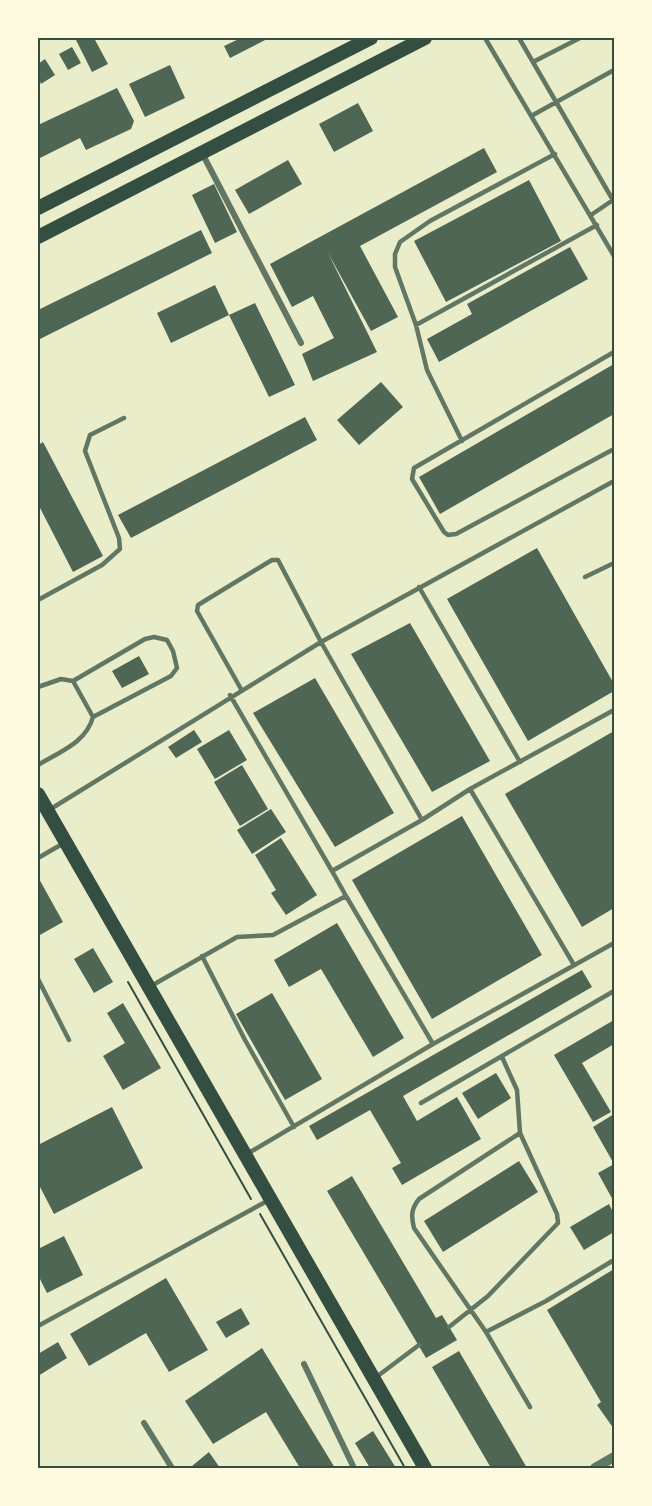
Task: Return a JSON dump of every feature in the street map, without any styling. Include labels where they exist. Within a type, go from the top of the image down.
[{"type":"main road","points":[[38,208],[371,38]]},
{"type":"main road","points":[[38,237],[425,38]]},
{"type":"main road","points":[[38,794],[147,988],[425,1468]]},
{"type":"street","points":[[201,153],[301,343]]},
{"type":"street","points":[[304,1364],[354,1468]]},
{"type":"street","points":[[144,1423],[172,1468]]},
{"type":"street","points":[[595,1468],[615,1457]]},
{"type":"lane","points":[[485,38],[615,256]]},
{"type":"lane","points":[[519,38],[614,201],[591,215]]},
{"type":"lane","points":[[533,62],[580,38]]},
{"type":"lane","points":[[533,115],[615,70]]},
{"type":"lane","points":[[462,441],[427,370],[416,325],[395,267],[395,254],[400,242],[430,221],[555,154]]},
{"type":"lane","points":[[416,325],[597,225]]},
{"type":"lane","points":[[615,352],[414,468],[411,473],[412,480],[448,535],[456,534],[615,449]]},
{"type":"lane","points":[[38,600],[102,565],[120,549],[119,538],[85,451],[90,435],[124,418]]},
{"type":"lane","points":[[47,811],[230,695],[321,642],[615,481]]},
{"type":"lane","points":[[241,689],[197,611],[198,604],[272,560],[278,560],[321,642],[422,820]]},
{"type":"lane","points":[[585,577],[615,563]]},
{"type":"lane","points":[[419,587],[520,762]]},
{"type":"lane","points":[[38,687],[61,679],[73,681],[145,639],[154,637],[167,640],[174,651],[177,668],[171,676],[93,717],[90,726],[80,740],[38,765]]},
{"type":"lane","points":[[73,681],[93,717]]},
{"type":"lane","points":[[230,695],[433,1044]]},
{"type":"lane","points":[[332,871],[422,820],[470,789],[615,710]]},
{"type":"lane","points":[[470,789],[574,965]]},
{"type":"lane","points":[[38,858],[65,842]]},
{"type":"lane","points":[[147,988],[237,937],[277,933],[346,896]]},
{"type":"lane","points":[[245,1156],[433,1044],[615,943]]},
{"type":"lane","points":[[202,956],[245,1040],[294,1127]]},
{"type":"lane","points":[[38,979],[69,1040]]},
{"type":"lane","points":[[421,1103],[615,991]]},
{"type":"lane","points":[[449,1327],[472,1311],[558,1225],[557,1214],[520,1133],[517,1090],[501,1057]]},
{"type":"lane","points":[[520,1133],[419,1199],[411,1217],[414,1228],[486,1332],[530,1407]]},
{"type":"lane","points":[[38,1326],[271,1199]]},
{"type":"lane","points":[[486,1332],[546,1301],[615,1260]]},
{"type":"lane","points":[[373,1379],[418,1345]]},
{"type":"path","points":[[128,982],[405,1468]]},
{"type":"building","points":[[94,38],[108,64],[92,72],[76,40]]},
{"type":"building","points":[[241,38],[269,38],[230,58],[224,46]]},
{"type":"building","points":[[72,47],[81,63],[68,70],[59,54]]},
{"type":"building","points":[[45,59],[55,75],[41,84],[38,77],[38,64]]},
{"type":"building","points":[[170,65],[185,98],[145,117],[129,84]]},
{"type":"building","points":[[117,88],[134,121],[131,129],[86,150],[80,138],[38,159],[38,125]]},
{"type":"building","points":[[358,103],[373,131],[334,152],[319,124]]},
{"type":"building","points":[[484,148],[497,172],[360,246],[398,317],[371,331],[328,253],[377,352],[313,381],[302,354],[334,338],[313,296],[292,307],[270,264]]},
{"type":"building","points":[[288,160],[302,184],[249,214],[235,190]]},
{"type":"building","points":[[529,180],[561,241],[446,302],[414,241]]},
{"type":"building","points":[[214,184],[237,232],[215,243],[192,195]]},
{"type":"building","points":[[201,230],[212,253],[38,340],[38,310]]},
{"type":"building","points":[[570,247],[588,279],[439,362],[427,339],[472,314],[467,304]]},
{"type":"building","points":[[215,285],[229,315],[171,343],[157,313]]},
{"type":"building","points":[[255,303],[295,385],[269,397],[229,315]]},
{"type":"building","points":[[614,364],[614,414],[440,514],[419,477]]},
{"type":"building","points":[[381,382],[403,407],[359,445],[337,420]]},
{"type":"building","points":[[305,417],[317,440],[131,538],[118,515]]},
{"type":"building","points":[[43,442],[103,556],[73,572],[38,504],[38,445]]},
{"type":"building","points":[[537,548],[614,684],[614,691],[528,741],[447,599]]},
{"type":"building","points":[[410,623],[490,761],[432,792],[351,654]]},
{"type":"building","points":[[139,656],[149,674],[122,688],[112,671]]},
{"type":"building","points":[[315,678],[394,813],[335,847],[253,713]]},
{"type":"building","points":[[194,730],[202,742],[176,758],[168,747]]},
{"type":"building","points":[[229,730],[247,760],[215,779],[197,749]]},
{"type":"building","points":[[614,731],[614,908],[582,927],[505,794]]},
{"type":"building","points":[[242,765],[268,809],[240,826],[214,782]]},
{"type":"building","points":[[271,809],[286,832],[252,854],[237,830]]},
{"type":"building","points":[[462,816],[542,955],[432,1019],[352,880]]},
{"type":"building","points":[[281,838],[317,895],[286,915],[271,893],[276,890],[255,855]]},
{"type":"building","points":[[38,877],[63,922],[38,936]]},
{"type":"building","points":[[337,923],[404,1038],[373,1057],[321,969],[289,987],[274,960]]},
{"type":"building","points":[[93,948],[113,982],[94,993],[74,959]]},
{"type":"building","points":[[582,970],[592,987],[403,1096],[417,1121],[457,1097],[481,1139],[402,1185],[392,1168],[401,1163],[370,1110],[317,1140],[309,1126]]},
{"type":"building","points":[[272,993],[322,1079],[285,1100],[236,1014]]},
{"type":"building","points":[[123,1003],[161,1068],[123,1090],[103,1056],[125,1043],[107,1013]]},
{"type":"building","points":[[614,1020],[614,1044],[582,1063],[611,1112],[593,1122],[554,1055]]},
{"type":"building","points":[[496,1073],[511,1098],[478,1119],[462,1093]]},
{"type":"building","points":[[112,1107],[143,1168],[54,1214],[38,1183],[38,1145]]},
{"type":"building","points":[[614,1114],[614,1164],[593,1127]]},
{"type":"building","points":[[519,1161],[538,1192],[443,1252],[424,1221]]},
{"type":"building","points":[[614,1164],[614,1202],[598,1173]]},
{"type":"building","points":[[352,1176],[436,1318],[442,1315],[457,1340],[426,1358],[327,1191]]},
{"type":"building","points":[[609,1204],[614,1214],[614,1232],[584,1250],[570,1227]]},
{"type":"building","points":[[64,1236],[83,1275],[47,1293],[40,1279],[38,1281],[38,1249]]},
{"type":"building","points":[[614,1269],[614,1429],[597,1405],[601,1402],[547,1310]]},
{"type":"building","points":[[166,1278],[208,1350],[169,1372],[146,1333],[89,1366],[70,1334]]},
{"type":"building","points":[[241,1308],[250,1324],[226,1338],[216,1322]]},
{"type":"building","points":[[58,1342],[67,1358],[38,1376],[38,1354]]},
{"type":"building","points":[[262,1348],[335,1468],[300,1468],[266,1412],[213,1444],[185,1401]]},
{"type":"building","points":[[459,1351],[527,1468],[491,1468],[432,1367]]},
{"type":"building","points":[[373,1431],[396,1468],[370,1468],[355,1443]]},
{"type":"building","points":[[209,1452],[220,1468],[193,1468],[192,1466]]}]
